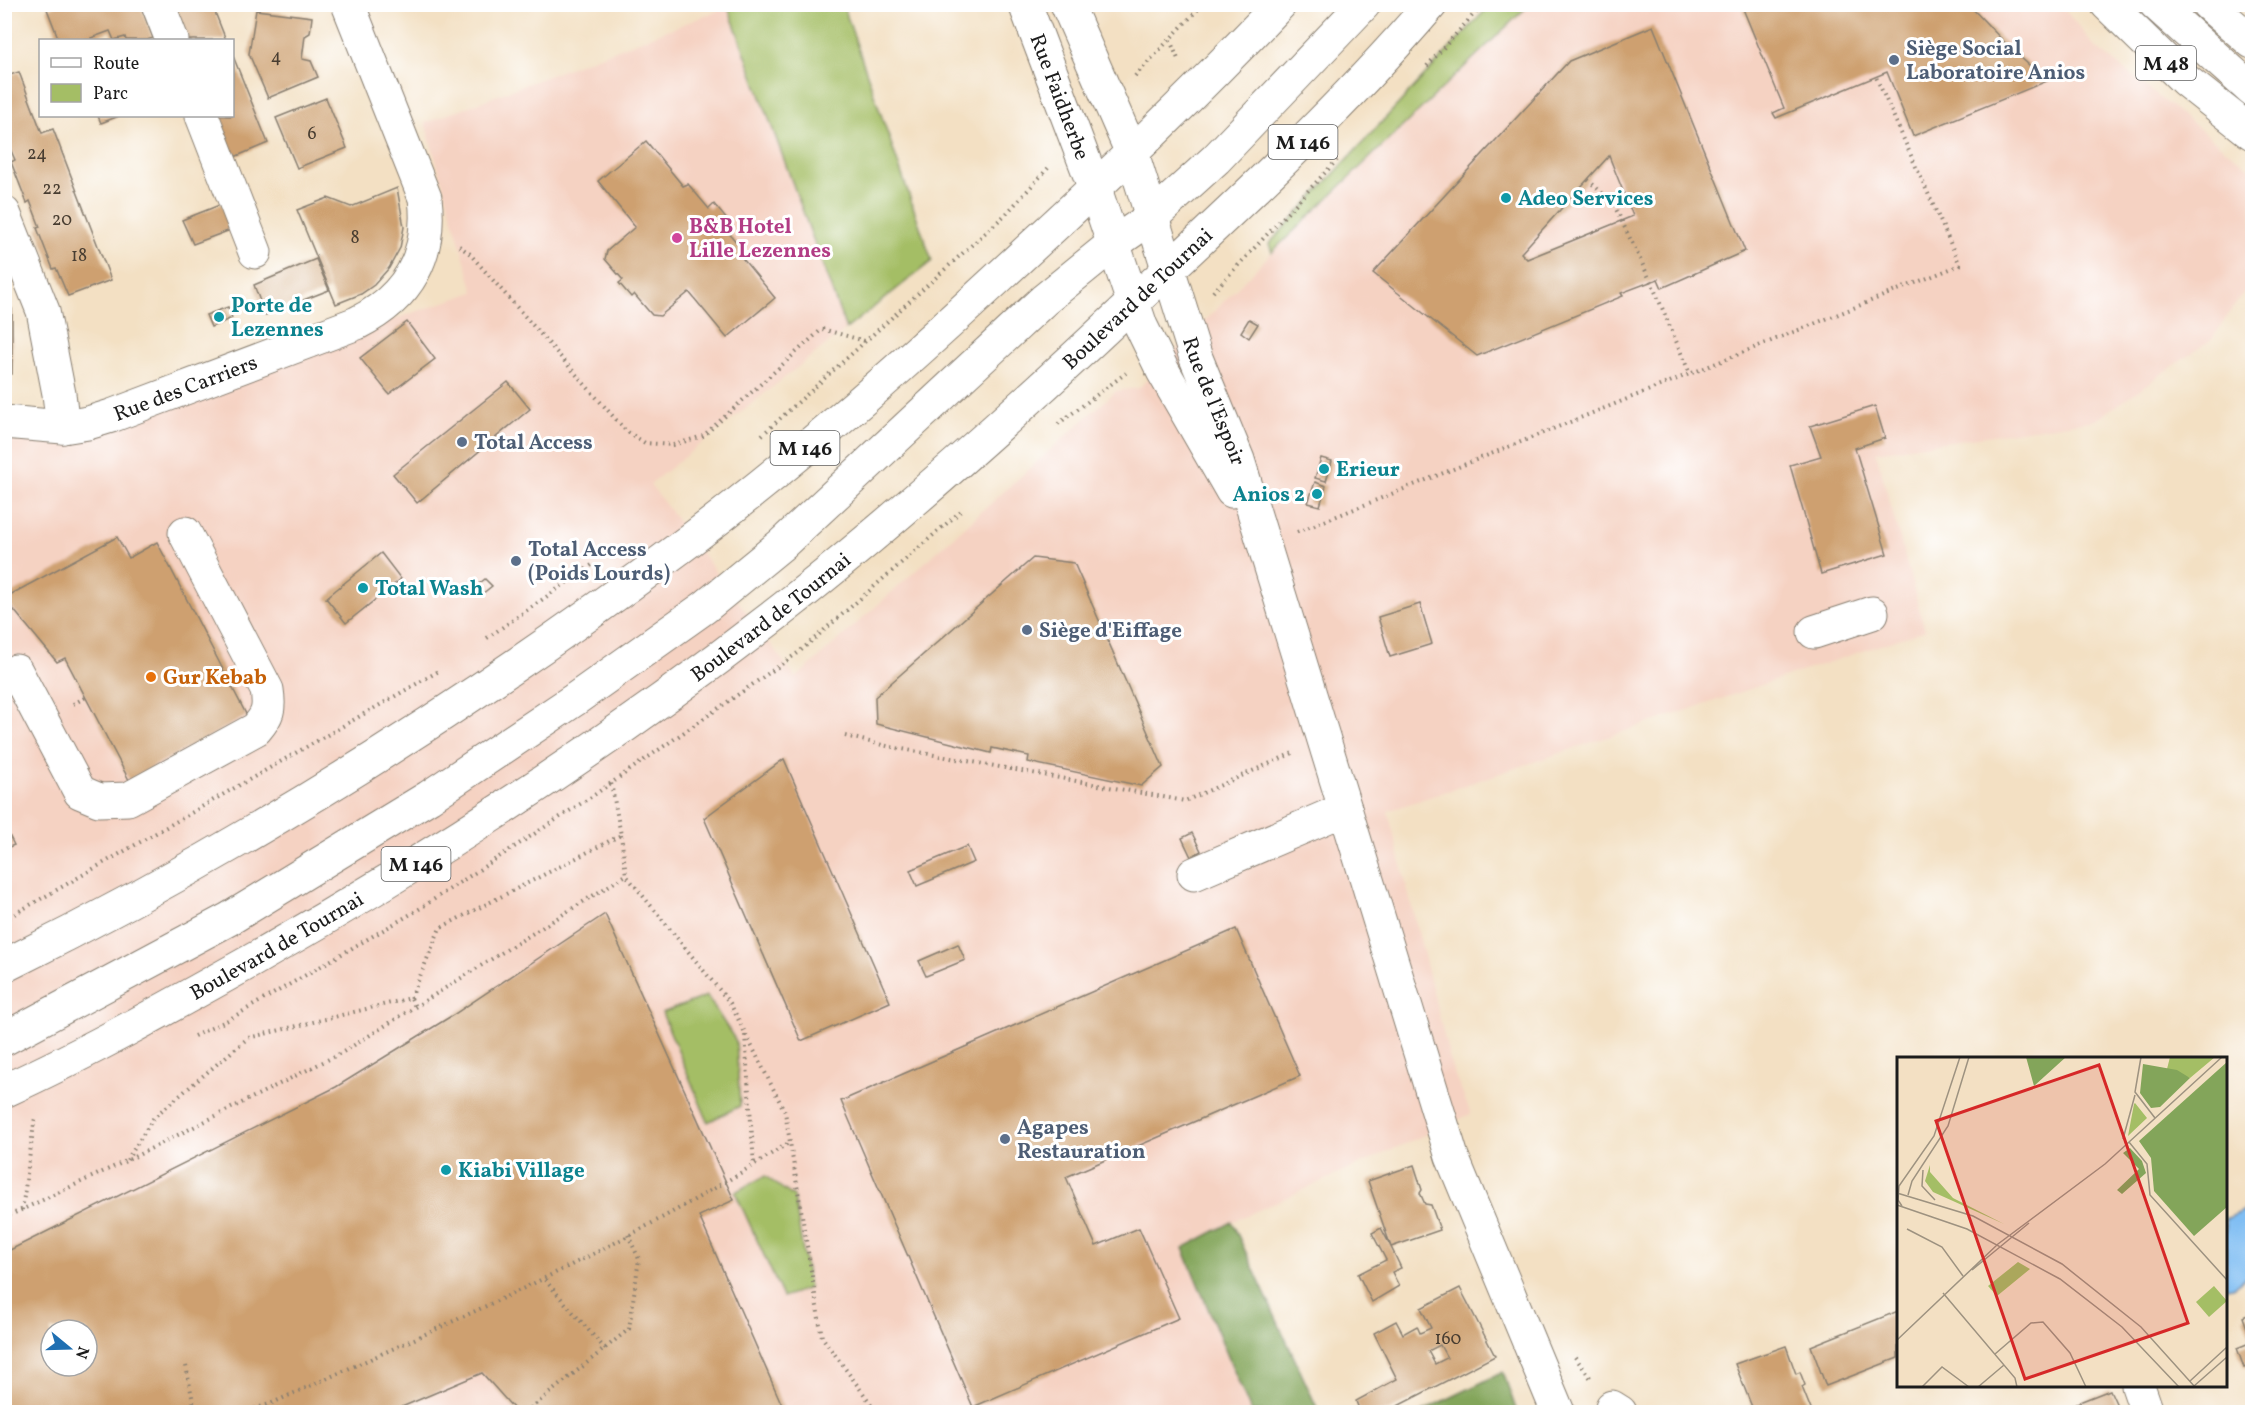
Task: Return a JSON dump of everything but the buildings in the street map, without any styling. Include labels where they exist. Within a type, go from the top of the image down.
[{"type":"main road","points":[[158,4],[172,39]]},
{"type":"main road","name":"Rue des Carriers","points":[[4,422],[63,427],[111,416],[357,323],[371,316],[401,291],[420,257],[426,225],[424,198],[348,4]]},
{"type":"main road","name":"Rue Faidherbe","points":[[1025,4],[1076,137],[1113,244]]},
{"type":"main road","name":"Rue Faidherbe","points":[[1067,4],[1132,153],[1152,217]]},
{"type":"main road","name":"M 146","points":[[4,966],[148,891],[332,786],[556,638],[690,540],[788,463],[927,345],[1095,189],[1218,70],[1280,4]]},
{"type":"main road","points":[[4,1039],[229,919],[420,803],[574,700],[705,607],[782,544],[1044,300],[1113,244],[1152,217],[1216,159],[1364,4]]},
{"type":"main road","name":"Boulevard de Tournai","points":[[4,1091],[101,1044],[346,907],[438,850],[628,723],[748,635],[876,533],[1168,271],[1300,145],[1431,4]]},
{"type":"main road","name":"M 48","points":[[2107,4],[2185,80],[2253,133]]},
{"type":"main road","name":"M 48","points":[[2156,4],[2208,53],[2253,90]]},
{"type":"main road","points":[[2208,4],[2253,42]]},
{"type":"main road","points":[[202,117],[255,252]]},
{"type":"main road","points":[[4,213],[43,311],[63,427]]},
{"type":"main road","name":"Rue de l'Espoir","points":[[1152,217],[1196,358],[1238,460],[1262,545]]},
{"type":"main road","name":"Rue de l'Espoir","points":[[1113,244],[1132,304],[1158,361],[1262,545]]},
{"type":"main road","points":[[16,671],[80,792],[99,800],[128,799],[256,729],[266,718],[269,703],[267,690],[185,533]]},
{"type":"main road","points":[[1262,545],[1452,1157],[1558,1413]]},
{"type":"main road","points":[[1814,632],[1872,613]]},
{"type":"main road","points":[[1194,874],[1345,809]]},
{"type":"main road","points":[[2138,1387],[2147,1413]]},
{"type":"path","points":[[1110,101],[1203,4]]},
{"type":"path","points":[[1262,545],[1960,265],[1876,77]]},
{"type":"path","points":[[760,436],[1006,214],[1076,137]]},
{"type":"path","points":[[1588,180],[1613,203],[1652,284],[1690,374]]},
{"type":"path","points":[[426,225],[469,253],[626,431],[645,443],[673,445],[703,436],[822,328],[865,341]]},
{"type":"path","points":[[486,639],[602,558]]},
{"type":"path","points":[[4,920],[447,666]]},
{"type":"path","points":[[844,736],[891,747],[1185,801],[1229,780],[1324,741]]},
{"type":"path","points":[[611,783],[626,875],[730,1003],[785,1112],[822,1337],[877,1413]]},
{"type":"path","points":[[415,1007],[411,998],[440,928],[621,835]]},
{"type":"path","points":[[4,1218],[126,1161],[343,1052],[626,875]]},
{"type":"path","points":[[126,1161],[154,1117],[248,1038],[411,998]]},
{"type":"path","points":[[744,1031],[754,1165]]},
{"type":"path","points":[[22,1210],[35,1113]]},
{"type":"path","points":[[243,1413],[270,1404],[545,1280],[726,1183],[790,1142]]},
{"type":"path","points":[[526,1413],[629,1329],[639,1259],[628,1235]]},
{"type":"path","points":[[545,1280],[605,1349]]},
{"type":"path","points":[[186,1366],[195,1413]]},
{"type":"shaded area","points":[[1529,5],[2061,5],[2095,47],[2252,170],[2252,280],[2212,339],[2096,420],[1876,452],[1925,630],[1388,811],[1452,1068],[1471,1114],[1232,1222],[1183,1247],[1251,1412],[5,1412],[5,425],[132,408],[474,292],[425,123],[728,7],[846,329],[650,484],[796,678],[1116,391],[1139,388],[1289,235]]},
{"type":"green space","points":[[734,4],[843,5],[932,261],[846,329],[728,7]]},
{"type":"green space","points":[[1491,4],[1529,5],[1272,252],[1269,244]]},
{"type":"green space","points":[[707,996],[736,1041],[740,1106],[708,1122],[662,1013]]},
{"type":"green space","points":[[765,1176],[794,1197],[809,1288],[783,1297],[735,1192]]},
{"type":"green space","points":[[1232,1222],[1319,1412],[1251,1412],[1183,1248]]},
{"type":"green space","points":[[1503,1372],[1517,1412],[1421,1412]]},
{"type":"water","points":[[2247,1209],[2252,1221],[2252,1274],[2227,1288],[2227,1219]]},
{"type":"place","name":"Siège Social Laboratoire Anios","points":[[1894,60]]},
{"type":"place","name":"Adeo Services","points":[[1506,198]]},
{"type":"place","name":"B&B Hotel Lille Lezennes","points":[[677,238]]},
{"type":"place","name":"Porte de Lezennes","points":[[219,317]]},
{"type":"place","name":"Total Access","points":[[462,442]]},
{"type":"place","name":"Erieur","points":[[1324,469]]},
{"type":"place","name":"Anios 2","points":[[1317,494]]},
{"type":"place","name":"Total Access (Poids Lourds)","points":[[516,561]]},
{"type":"place","name":"Total Wash","points":[[363,588]]},
{"type":"place","name":"Siège d'Eiffage","points":[[1027,630]]},
{"type":"place","name":"Gur Kebab","points":[[151,677]]},
{"type":"place","name":"Agapes Restauration","points":[[1005,1139]]},
{"type":"place","name":"Kiabi Village","points":[[446,1170]]}]
